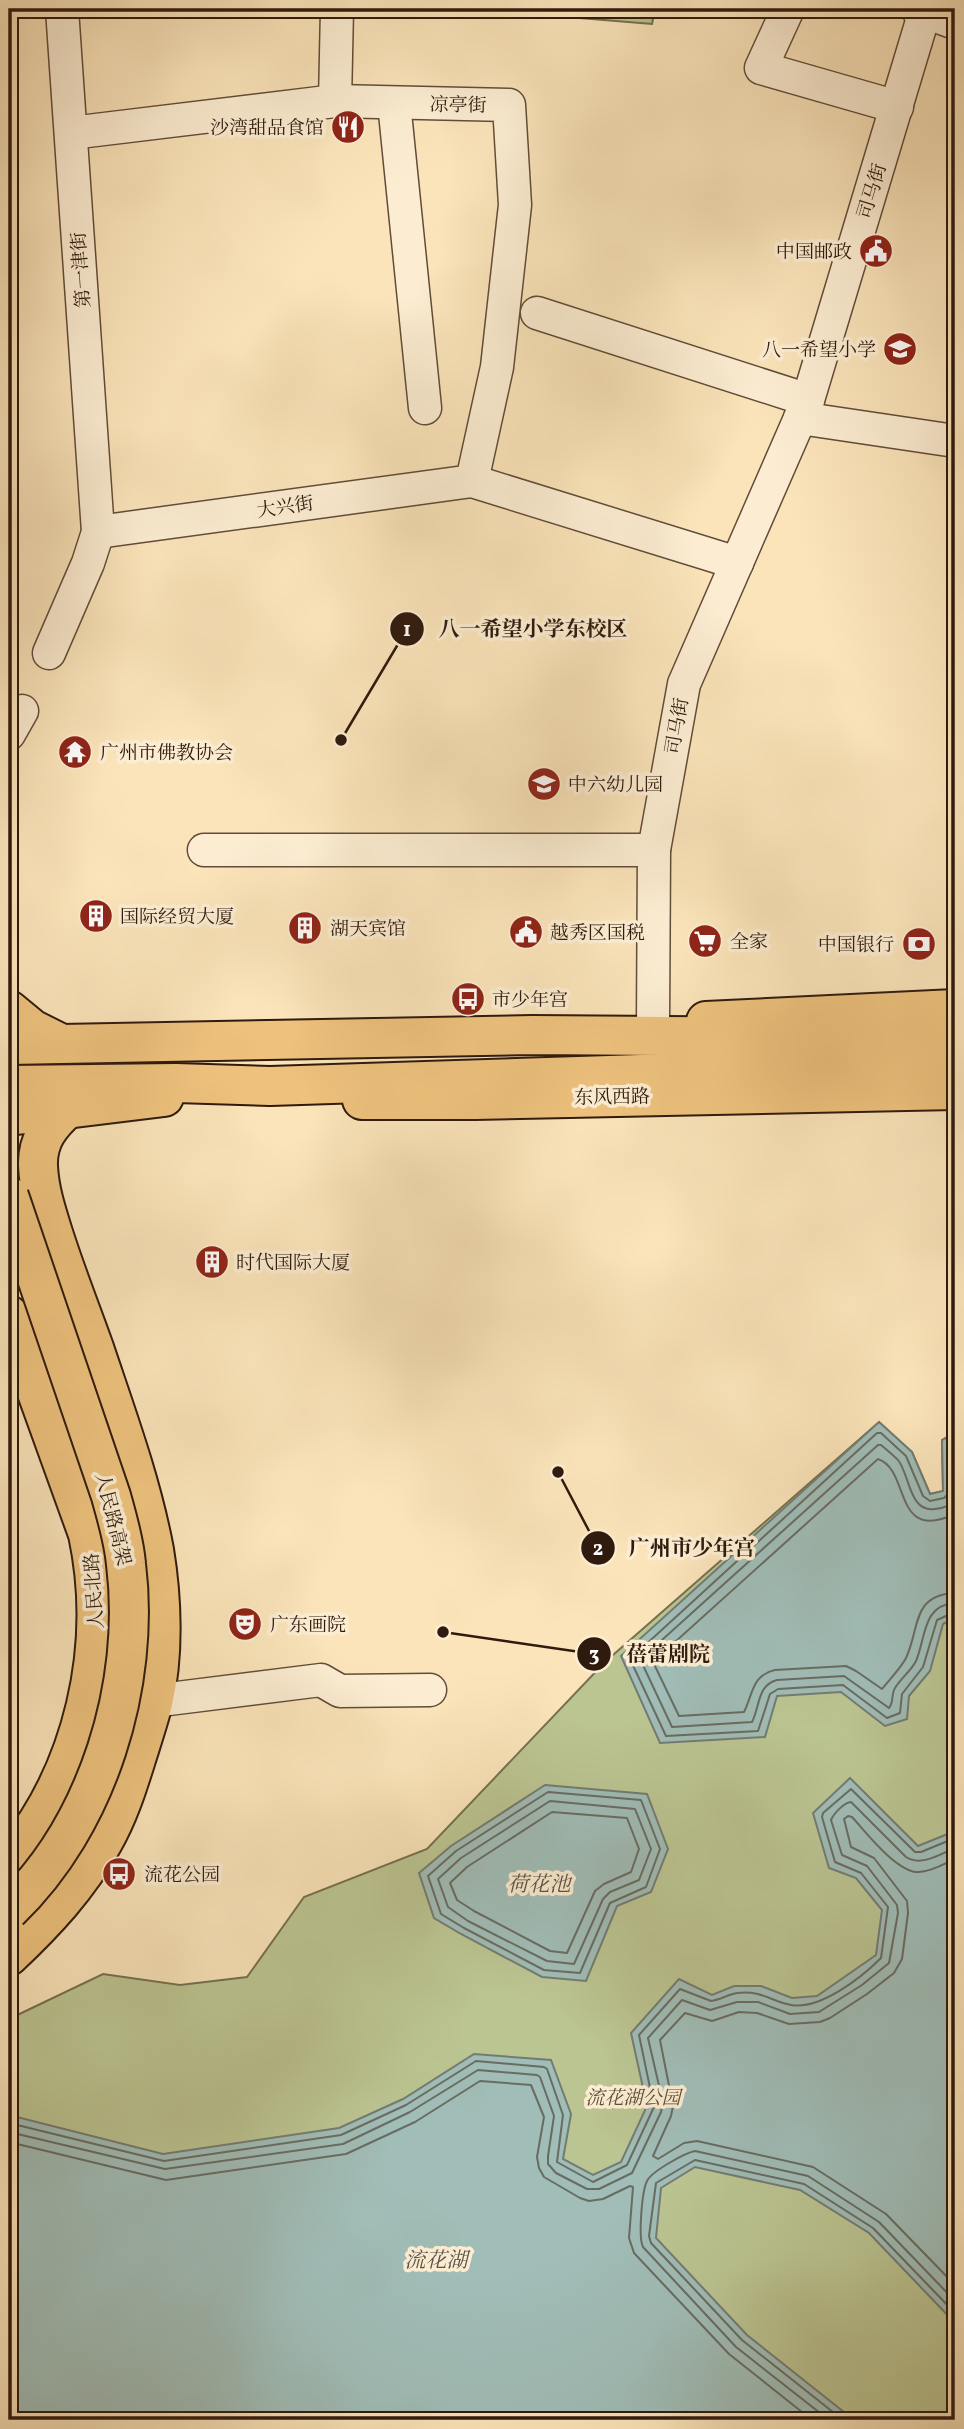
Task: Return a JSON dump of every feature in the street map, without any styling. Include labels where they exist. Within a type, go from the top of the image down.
[{"type":"main road","points":[[532,1035],[653,1024],[955,1009]]},
{"type":"main road","points":[[9,1010],[32,1029],[60,1043]]},
{"type":"main road","points":[[9,1045],[532,1035],[955,1038]]},
{"type":"main road","name":"东风西路","points":[[9,1085],[176,1083],[270,1086],[955,1064]]},
{"type":"main road","points":[[9,1116],[270,1086]]},
{"type":"main road","name":"东风西路","points":[[270,1086],[321,1096],[388,1101],[955,1090]]},
{"type":"main road","points":[[62,1262],[41,1192],[37,1164],[41,1141],[51,1124],[68,1108]]},
{"type":"main road","name":"人民路高架","points":[[9,1196],[111,1496],[121,1532],[129,1594],[127,1651],[119,1707],[100,1767],[87,1801],[53,1856],[37,1879],[9,1910]]},
{"type":"main road","points":[[9,1237],[36,1232],[50,1239],[56,1246],[118,1419],[154,1551],[160,1623],[153,1701],[116,1818],[83,1875],[56,1910],[9,1956]]},
{"type":"main road","name":"人民北路","points":[[9,1315],[88,1534],[93,1559],[97,1615],[89,1691],[70,1759],[42,1816],[9,1861]]},
{"type":"street","name":"第一津街","points":[[62,9],[98,532]]},
{"type":"street","points":[[335,101],[337,9]]},
{"type":"street","points":[[788,9],[761,68],[897,107]]},
{"type":"street","points":[[921,10],[955,23]]},
{"type":"street","name":"司马街","points":[[653,1024],[654,850],[684,684],[804,409],[897,107],[921,10]]},
{"type":"street","name":"凉亭街","points":[[71,133],[335,101],[509,105],[515,205],[497,367],[472,481]]},
{"type":"street","points":[[394,103],[425,408]]},
{"type":"street","points":[[537,313],[804,409],[955,441]]},
{"type":"street","points":[[472,481],[737,563]]},
{"type":"street","name":"大兴街","points":[[98,532],[472,481]]},
{"type":"street","points":[[49,653],[88,563],[98,532]]},
{"type":"street","points":[[204,850],[654,850]]},
{"type":"street","points":[[153,1701],[321,1680],[340,1691],[430,1690]]},
{"type":"green space","points":[[467,9],[655,9],[652,24]]},
{"type":"green space","name":"流花湖公园","points":[[879,1422],[912,1452],[930,1494],[943,1491],[942,1440],[955,1433],[955,2420],[9,2420],[9,2019],[103,1974],[180,1985],[247,1977],[304,1897],[427,1849],[605,1662]]},
{"type":"water","points":[[879,1422],[912,1452],[930,1494],[943,1491],[942,1440],[955,1433],[955,1618],[943,1624],[930,1671],[909,1696],[907,1719],[885,1726],[841,1692],[777,1696],[765,1737],[660,1743],[621,1656]]},
{"type":"water","name":"流花湖","points":[[850,1778],[918,1846],[955,1831],[955,2323],[869,2233],[800,2190],[695,2167],[661,2188],[656,2238],[747,2335],[854,2420],[9,2420],[9,2115],[163,2154],[339,2128],[403,2099],[474,2054],[551,2060],[571,2114],[563,2159],[593,2175],[621,2162],[647,2106],[631,2033],[679,1979],[712,1995],[734,1986],[761,1986],[792,1998],[817,1996],[876,1955],[882,1910],[856,1878],[829,1868],[813,1813]]},
{"type":"water","name":"荷花池","points":[[545,1785],[647,1794],[668,1849],[651,1892],[617,1906],[586,1981],[542,1977],[434,1918],[419,1873],[451,1846]]},
{"type":"place","name":"沙湾甜品食馆","points":[[348,127]]},
{"type":"place","name":"中国邮政","points":[[876,251]]},
{"type":"place","name":"八一希望小学","points":[[900,349]]},
{"type":"place","name":"八一希望小学东校区","points":[[341,740]]},
{"type":"place","name":"广州市佛教协会","points":[[75,752]]},
{"type":"place","name":"中六幼儿园","points":[[544,784]]},
{"type":"place","name":"国际经贸大厦","points":[[96,916]]},
{"type":"place","name":"湖天宾馆","points":[[305,928]]},
{"type":"place","name":"越秀区国税","points":[[526,932]]},
{"type":"place","name":"全家","points":[[705,941]]},
{"type":"place","name":"中国银行","points":[[919,944]]},
{"type":"place","name":"市少年宫","points":[[468,999]]},
{"type":"place","name":"时代国际大厦","points":[[212,1262]]},
{"type":"place","name":"广州市少年宫","points":[[558,1472]]},
{"type":"place","name":"广东画院","points":[[245,1624]]},
{"type":"place","name":"蓓蕾剧院","points":[[443,1632]]},
{"type":"place","name":"流花公园","points":[[119,1874]]}]
